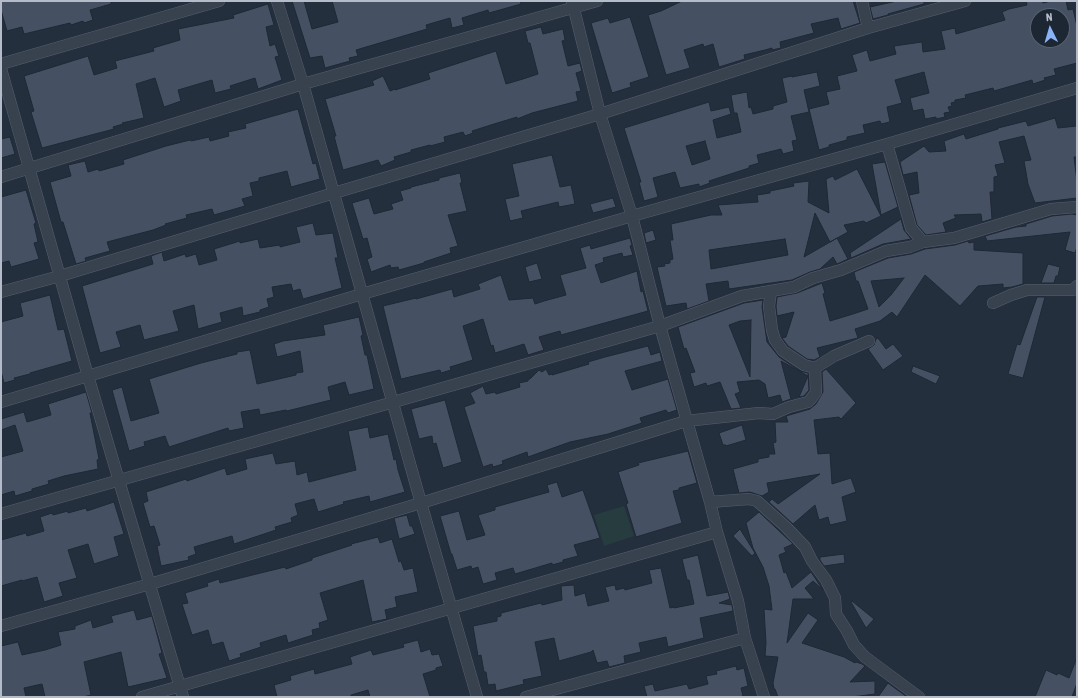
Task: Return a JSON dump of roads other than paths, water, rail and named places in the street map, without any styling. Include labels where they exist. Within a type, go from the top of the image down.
[{"type":"street","points":[[1,64],[219,1]]},
{"type":"street","points":[[277,1],[303,84],[392,402],[478,697]]},
{"type":"street","points":[[1,177],[303,84],[572,5],[597,1]]},
{"type":"street","points":[[862,1],[868,28]]},
{"type":"street","points":[[1,292],[60,276],[600,114],[868,28],[965,1]]},
{"type":"street","points":[[572,5],[600,114],[632,216],[686,421],[738,601],[745,638],[764,697]]},
{"type":"street","points":[[1,68],[88,376],[182,692]]},
{"type":"street","points":[[1,402],[362,294],[887,144],[1077,88]]},
{"type":"street","points":[[887,144],[911,228],[923,242]]},
{"type":"street","points":[[1,514],[660,326],[742,296],[794,287],[813,278],[841,270],[886,251],[923,242],[954,238],[1051,209],[1070,206],[1077,207]]},
{"type":"street","points":[[993,303],[1027,290],[1073,290],[1077,286]]},
{"type":"street","points":[[771,291],[769,306],[772,330],[775,340],[784,351],[804,365],[815,368],[834,356],[870,341]]},
{"type":"street","points":[[1,626],[150,584],[421,503],[686,421],[759,413],[773,414],[789,407],[808,402],[816,392],[815,368]]},
{"type":"street","points":[[710,502],[749,499],[757,501],[786,527],[805,547],[812,561],[826,580],[835,598],[836,614],[854,645],[865,657],[919,697]]},
{"type":"street","points":[[142,697],[182,692],[452,608],[717,532]]},
{"type":"street","points":[[526,697],[745,638]]}]
